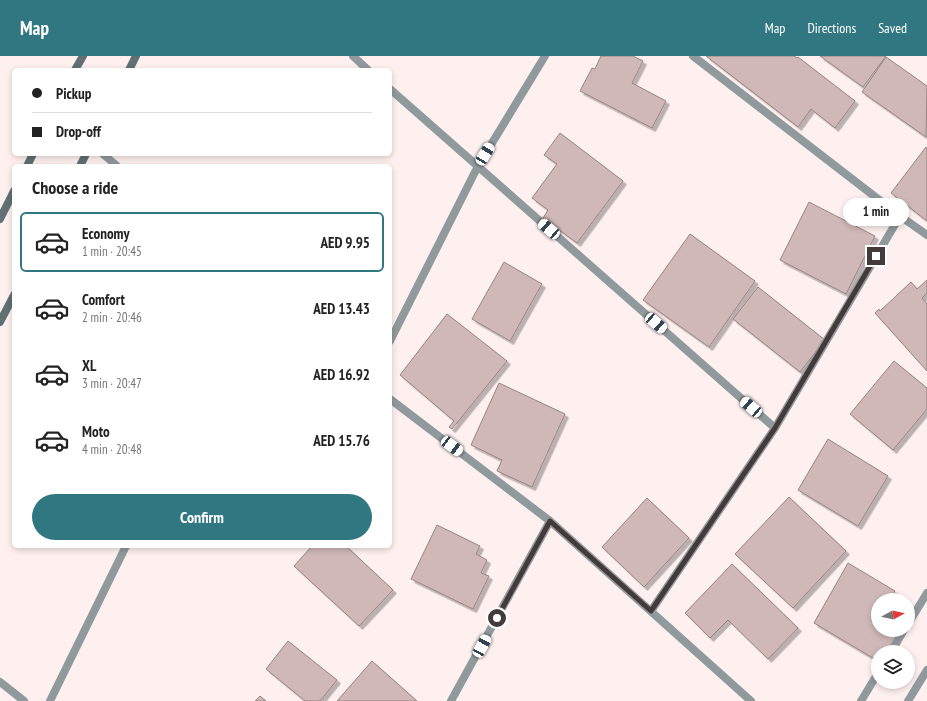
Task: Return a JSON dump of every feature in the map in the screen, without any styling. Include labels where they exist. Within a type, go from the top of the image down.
[{"type":"main road","points":[[77,68],[83,56]]},
{"type":"main road","points":[[130,68],[136,56]]},
{"type":"main road","points":[[0,219],[12,195]]},
{"type":"main road","points":[[0,322],[12,299]]},
{"type":"street","points":[[353,56],[366,68]]},
{"type":"street","points":[[392,337],[478,166],[545,56]]},
{"type":"street","points":[[693,56],[900,216],[927,235]]},
{"type":"street","points":[[392,91],[775,428]]},
{"type":"street","points":[[105,156],[115,164]]},
{"type":"street","points":[[651,611],[775,428],[900,216]]},
{"type":"street","points":[[392,401],[550,521],[751,701]]},
{"type":"street","points":[[451,701],[550,521]]},
{"type":"street","points":[[50,701],[125,548]]},
{"type":"street","points":[[915,613],[927,593]]},
{"type":"street","points":[[908,701],[927,670]]},
{"type":"street","points":[[0,682],[24,701]]},
{"type":"street","points":[[861,701],[871,685]]},
{"type":"building","points":[[601,56],[633,56],[643,61],[632,83],[666,101],[652,128],[580,91],[592,68],[595,69]]},
{"type":"building","points":[[706,56],[798,57],[855,101],[835,128],[811,109],[798,127]]},
{"type":"building","points":[[820,56],[886,56],[863,87]]},
{"type":"building","points":[[886,57],[927,86],[926,137],[862,92]]},
{"type":"building","points":[[560,133],[623,181],[577,243],[543,218],[548,210],[532,198],[557,164],[544,155]]},
{"type":"building","points":[[926,147],[927,148],[927,221],[891,193]]},
{"type":"building","points":[[809,202],[875,236],[846,294],[780,260]]},
{"type":"building","points":[[690,234],[755,281],[709,347],[643,300]]},
{"type":"building","points":[[504,262],[542,284],[510,341],[472,319]]},
{"type":"building","points":[[927,280],[927,293],[922,298],[927,304],[927,371],[875,313],[879,309],[880,311],[911,282],[917,289]]},
{"type":"building","points":[[758,287],[825,340],[800,372],[733,319]]},
{"type":"building","points":[[447,314],[507,361],[452,429],[449,427],[454,421],[400,375]]},
{"type":"building","points":[[894,361],[927,388],[927,409],[893,450],[850,414]]},
{"type":"building","points":[[499,383],[565,414],[532,487],[497,471],[502,460],[471,445]]},
{"type":"building","points":[[828,439],[888,476],[858,526],[798,490]]},
{"type":"building","points":[[789,497],[846,551],[793,608],[735,554]]},
{"type":"building","points":[[647,498],[689,538],[644,587],[602,547]]},
{"type":"building","points":[[437,525],[480,546],[476,554],[487,560],[481,573],[489,576],[473,609],[411,579]]},
{"type":"building","points":[[310,548],[348,548],[393,590],[359,626],[294,566]]},
{"type":"building","points":[[848,563],[895,591],[894,593],[871,593],[871,637],[896,637],[891,645],[871,645],[871,657],[814,623]]},
{"type":"building","points":[[732,564],[798,628],[768,659],[728,620],[710,638],[685,613]]},
{"type":"building","points":[[288,641],[337,680],[320,701],[305,701],[266,669]]},
{"type":"building","points":[[372,661],[417,701],[337,701]]},
{"type":"building","points":[[260,696],[266,701],[255,701]]},
{"type":"route","points":[[497,618],[550,521],[651,611],[775,428],[876,256]]}]
